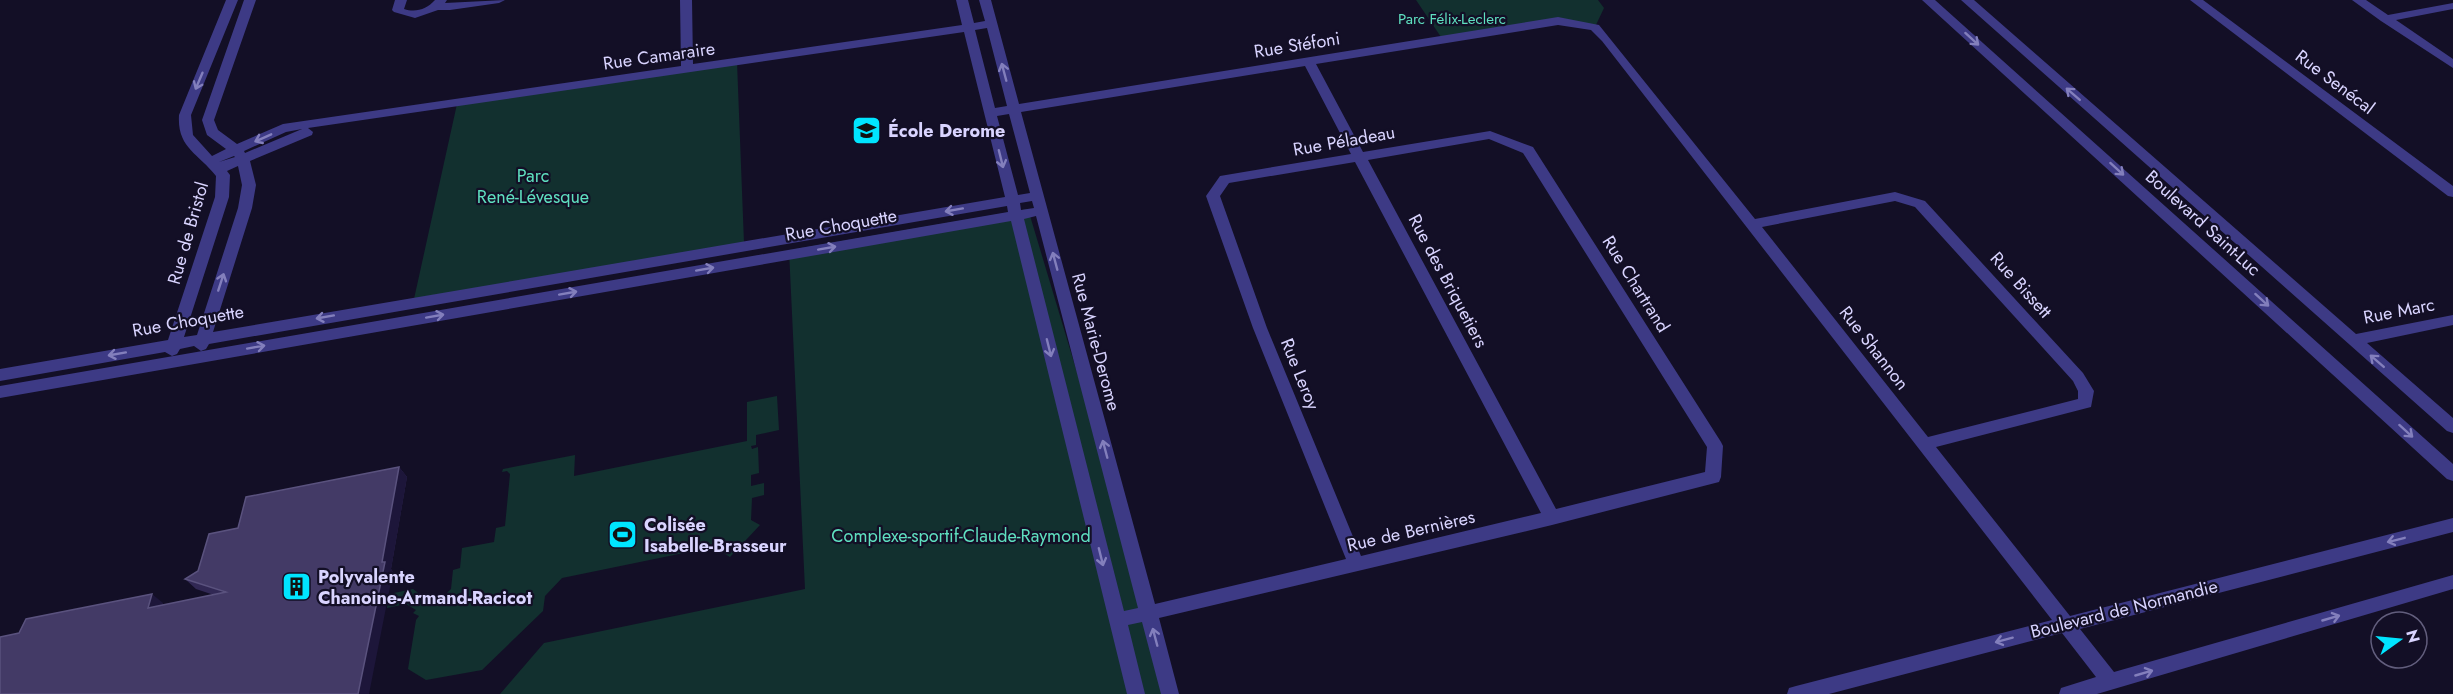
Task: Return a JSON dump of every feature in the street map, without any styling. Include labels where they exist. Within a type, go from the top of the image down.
[{"type":"street","name":"Rue de Bristol","points":[[168,362],[222,197],[223,175],[187,141],[183,129],[185,115],[232,0]]},
{"type":"street","points":[[198,357],[202,338],[245,208],[249,185],[239,155],[212,132],[208,120],[250,0]]},
{"type":"street","points":[[401,0],[398,10],[405,14],[418,14],[439,3],[450,7],[500,0]]},
{"type":"street","points":[[686,0],[687,70]]},
{"type":"street","points":[[962,0],[1136,694]]},
{"type":"street","name":"Rue Marie-Derome","points":[[985,0],[1170,694]]},
{"type":"street","name":"Boulevard Saint-Luc","points":[[1928,0],[2453,474]]},
{"type":"street","name":"Boulevard Saint-Luc","points":[[1967,0],[2453,427]]},
{"type":"street","name":"Rue Senécal","points":[[2196,0],[2453,193]]},
{"type":"street","points":[[2358,0],[2453,64]]},
{"type":"street","points":[[2385,19],[2453,6]]},
{"type":"street","name":"Rue Stéfoni","points":[[990,113],[1558,21],[1595,27],[1606,38]]},
{"type":"street","points":[[222,27],[241,24]]},
{"type":"street","name":"Rue Camaraire","points":[[215,165],[333,123],[991,24]]},
{"type":"street","name":"Rue Shannon","points":[[1606,38],[2111,682]]},
{"type":"street","name":"Rue des Briquetiers","points":[[1309,62],[1552,518]]},
{"type":"street","name":"Rue Péladeau","points":[[1213,196],[1226,179],[1490,135]]},
{"type":"street","name":"Rue Chartrand","points":[[1490,135],[1528,150],[1534,159],[1715,446],[1713,477]]},
{"type":"street","name":"Rue Leroy","points":[[1213,196],[1260,328],[1356,564]]},
{"type":"street","name":"Rue Bissett","points":[[1752,224],[1895,196],[1920,204],[2078,377],[2086,392],[2085,403],[1924,444]]},
{"type":"street","name":"Rue Choquette","points":[[0,375],[382,307],[648,263],[1039,203]]},
{"type":"street","name":"Rue Choquette","points":[[0,392],[647,279],[1014,207]]},
{"type":"street","points":[[647,279],[648,263]]},
{"type":"street","points":[[377,326],[382,307]]},
{"type":"street","name":"Rue Marc","points":[[2352,340],[2453,320]]},
{"type":"street","name":"Rue de Bernières","points":[[1117,620],[1552,518],[1713,477]]},
{"type":"street","name":"Boulevard de Normandie","points":[[1796,694],[2453,525]]},
{"type":"street","points":[[2067,694],[2453,582]]},
{"type":"green space","name":"Parc Félix-Leclerc","points":[[1416,0],[1598,0],[1604,8],[1595,27],[1558,21],[1443,40]]},
{"type":"green space","name":"Parc René-Lévesque","points":[[737,62],[744,243],[414,299],[457,104]]},
{"type":"green space","name":"Complexe-sportif-Claude-Raymond","points":[[1028,209],[1149,613],[1168,694],[500,694],[544,643],[805,589],[789,250]]},
{"type":"green space","name":"Colisée Isabelle-Brasseur","points":[[777,396],[779,430],[756,435],[756,445],[751,446],[752,449],[758,447],[759,473],[751,475],[751,486],[764,483],[764,495],[752,498],[751,520],[760,525],[730,557],[713,547],[562,578],[545,596],[543,611],[482,670],[426,680],[408,669],[416,620],[419,616],[413,613],[416,610],[406,604],[387,608],[389,594],[413,589],[434,605],[451,589],[453,570],[460,568],[462,548],[494,542],[496,528],[505,526],[510,474],[507,471],[502,472],[503,469],[575,455],[574,476],[747,441],[747,402]]},
{"type":"building","name":"Polyvalente Chanoine-Armand-Racicot","points":[[399,467],[382,562],[385,562],[358,694],[0,694],[0,637],[19,633],[26,619],[152,594],[148,608],[226,592],[185,579],[198,571],[209,534],[238,528],[246,497]]},
{"type":"place","name":"École Derome","points":[[867,131]]},
{"type":"place","name":"Colisée Isabelle-Brasseur","points":[[623,535]]},
{"type":"place","name":"Polyvalente Chanoine-Armand-Racicot","points":[[297,587]]}]
